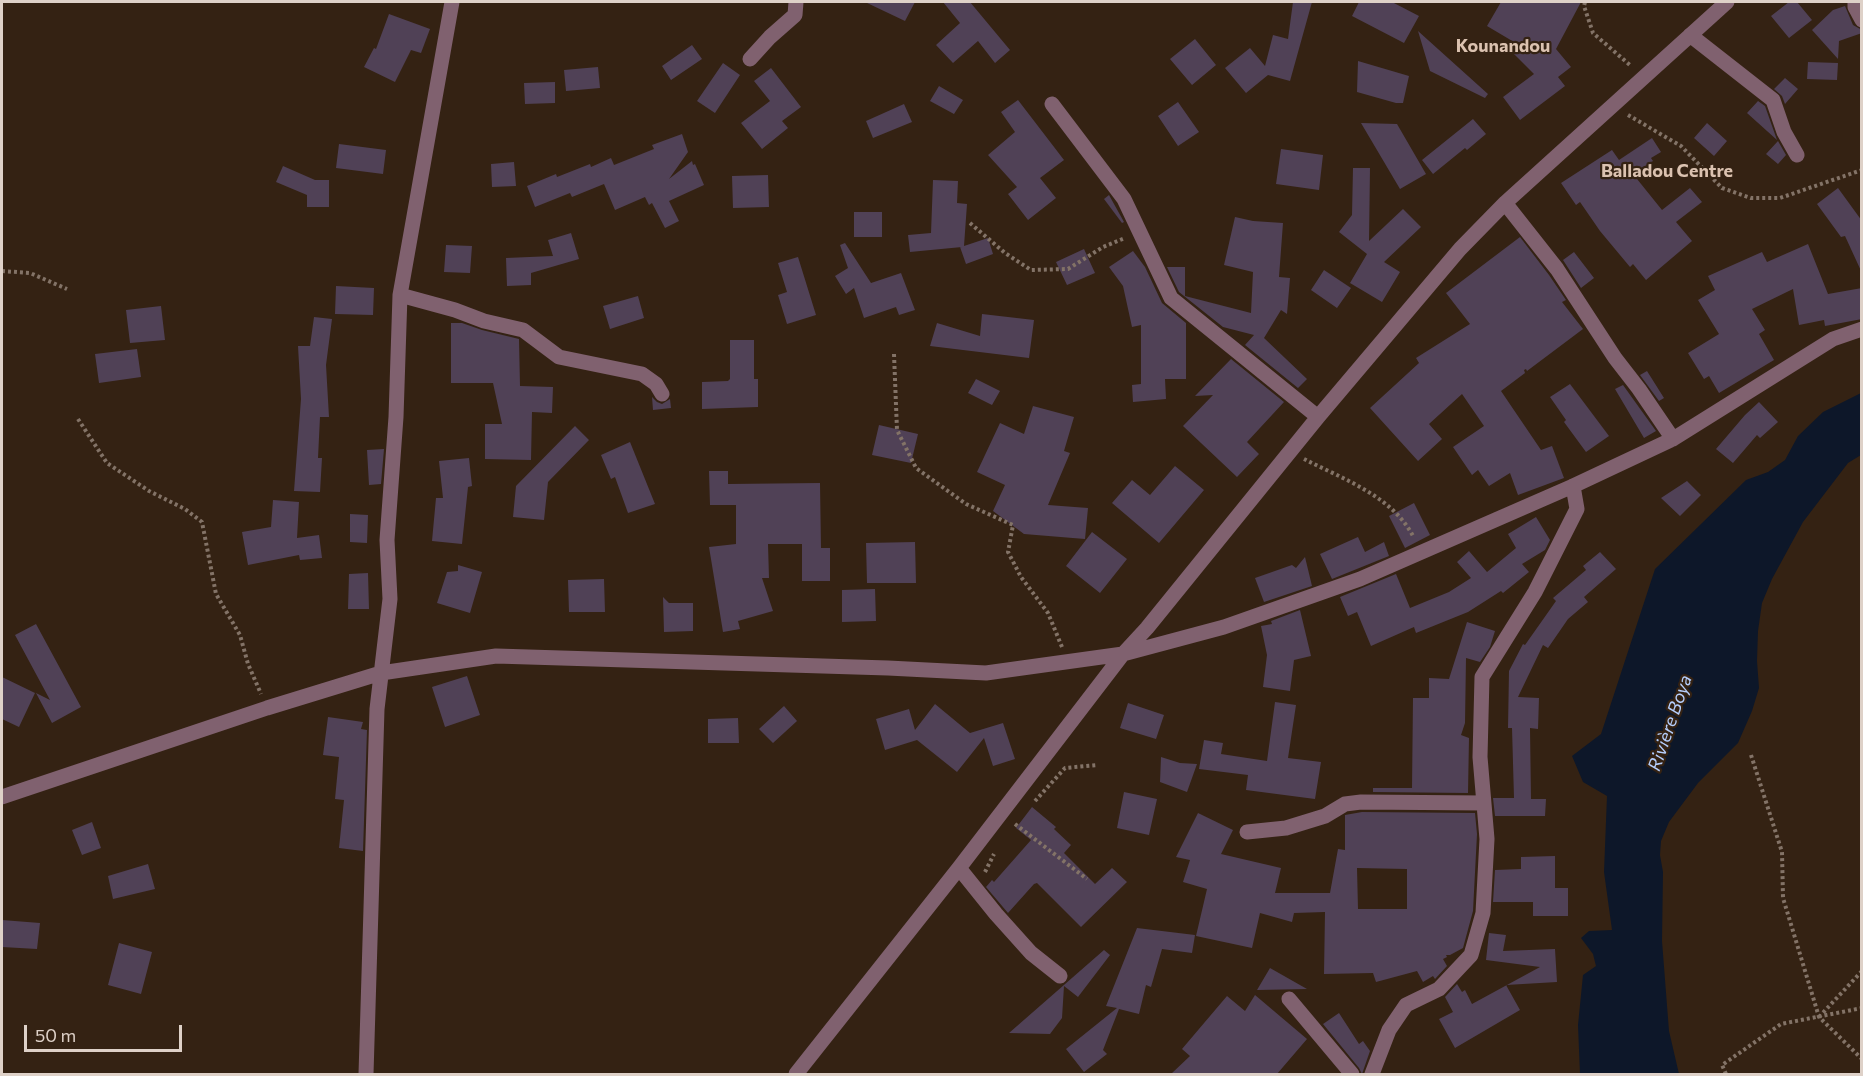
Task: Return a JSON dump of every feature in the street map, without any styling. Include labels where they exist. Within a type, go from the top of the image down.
[{"type":"street","points":[[366,1074],[377,709],[390,599],[387,540],[398,384],[400,295],[452,2]]},
{"type":"street","points":[[750,59],[795,15],[796,2]]},
{"type":"street","points":[[796,1074],[959,868],[1123,654],[1147,628],[1318,417],[1460,249],[1643,76],[1727,2]]},
{"type":"street","points":[[1855,2],[1855,7],[1862,20]]},
{"type":"street","points":[[1690,35],[1773,100],[1784,132],[1797,155]]},
{"type":"street","points":[[1052,104],[1124,199],[1171,298],[1318,417]]},
{"type":"street","points":[[1505,204],[1557,269],[1615,358],[1673,439]]},
{"type":"street","points":[[400,295],[484,321],[523,330],[559,357],[642,374],[656,384],[662,394]]},
{"type":"street","points":[[2,797],[267,708],[381,673],[496,656],[986,673],[1123,654],[1224,627],[1360,579],[1573,486],[1673,439],[1833,339],[1862,329]]},
{"type":"street","points":[[1372,1074],[1389,1030],[1406,1005],[1439,988],[1471,955],[1483,913],[1487,839],[1480,757],[1482,677],[1534,592],[1576,510],[1573,486]]},
{"type":"street","points":[[1247,831],[1286,828],[1325,816],[1345,804],[1361,802],[1484,802]]},
{"type":"street","points":[[959,868],[996,914],[1031,952],[1060,976]]},
{"type":"street","points":[[1289,999],[1352,1074]]},
{"type":"path","points":[[1585,2],[1584,6],[1593,33],[1643,76]]},
{"type":"path","points":[[1611,106],[1681,146],[1722,188],[1750,198],[1780,198],[1862,170]]},
{"type":"path","points":[[970,223],[1005,253],[1031,270],[1068,269],[1103,247],[1139,231]]},
{"type":"path","points":[[2,271],[30,273],[67,289]]},
{"type":"path","points":[[894,354],[897,430],[916,468],[966,504],[1013,525],[1008,552],[1021,577],[1048,613],[1068,661]]},
{"type":"path","points":[[78,419],[107,463],[202,522],[216,594],[240,635],[248,664],[267,708]]},
{"type":"path","points":[[1290,452],[1381,499],[1407,524],[1422,552]]},
{"type":"path","points":[[1751,755],[1782,852],[1783,898],[1819,1017],[1862,1059]]},
{"type":"path","points":[[1029,808],[1065,768],[1097,765]]},
{"type":"path","points":[[1009,831],[1022,816]]},
{"type":"path","points":[[1015,824],[1087,879]]},
{"type":"path","points":[[976,888],[998,848]]},
{"type":"path","points":[[1819,1017],[1862,971]]},
{"type":"path","points":[[1726,1074],[1722,1065],[1781,1024],[1862,1008]]},
{"type":"water","name":"Rivière Boya","points":[[1861,393],[1861,455],[1848,463],[1803,522],[1772,579],[1762,603],[1758,631],[1759,688],[1738,743],[1698,783],[1669,822],[1661,841],[1662,941],[1669,1031],[1679,1074],[1580,1074],[1578,1025],[1583,975],[1596,966],[1593,954],[1581,938],[1589,931],[1612,930],[1604,872],[1607,796],[1583,782],[1572,756],[1601,734],[1655,569],[1746,480],[1768,472],[1785,460],[1798,436],[1823,412]]},
{"type":"building","points":[[865,2],[915,2],[905,21]]},
{"type":"building","points":[[943,2],[970,2],[1010,50],[995,63],[978,41],[953,63],[936,45],[960,23]]},
{"type":"building","points":[[1293,2],[1312,2],[1290,81],[1268,75],[1246,93],[1225,68],[1250,48],[1265,66],[1273,35],[1288,39]]},
{"type":"building","points":[[1359,2],[1392,2],[1419,16],[1404,43],[1352,16]]},
{"type":"building","points":[[1501,2],[1581,2],[1556,49],[1571,67],[1558,77],[1565,86],[1520,120],[1503,97],[1534,74],[1512,52],[1519,45],[1487,26]]},
{"type":"building","points":[[1789,2],[1797,2],[1812,20],[1789,38],[1771,16]]},
{"type":"building","points":[[1845,6],[1853,25],[1862,30],[1862,33],[1839,41],[1838,59],[1812,30],[1833,10]]},
{"type":"building","points":[[389,14],[430,29],[421,53],[411,50],[395,82],[364,67],[374,48],[376,49]]},
{"type":"building","points":[[1418,31],[1488,94],[1485,98],[1430,71]]},
{"type":"building","points":[[1195,39],[1216,65],[1192,85],[1170,59]]},
{"type":"building","points":[[692,45],[702,59],[671,80],[662,66]]},
{"type":"building","points":[[1358,61],[1409,76],[1403,103],[1357,92]]},
{"type":"building","points":[[1808,62],[1838,63],[1837,80],[1807,79]]},
{"type":"building","points":[[723,63],[740,75],[715,113],[697,101]]},
{"type":"building","points":[[598,67],[600,88],[566,91],[564,70]]},
{"type":"building","points":[[771,68],[801,107],[782,121],[788,128],[762,149],[741,123],[770,101],[754,81]]},
{"type":"building","points":[[1785,78],[1798,89],[1785,104],[1782,96],[1774,89]]},
{"type":"building","points":[[555,82],[555,103],[525,104],[524,83]]},
{"type":"building","points":[[939,86],[963,100],[954,114],[930,101]]},
{"type":"building","points":[[1018,100],[1064,160],[1040,178],[1056,198],[1028,220],[1008,194],[1017,187],[988,155],[1015,132],[1001,112]]},
{"type":"building","points":[[1758,101],[1765,106],[1777,140],[1747,113]]},
{"type":"building","points":[[1178,102],[1199,132],[1178,146],[1158,116]]},
{"type":"building","points":[[904,104],[912,122],[873,138],[866,121]]},
{"type":"building","points":[[1473,119],[1486,134],[1433,174],[1422,160]]},
{"type":"building","points":[[1361,123],[1397,124],[1426,174],[1400,189]]},
{"type":"building","points":[[1707,123],[1727,141],[1714,156],[1694,138]]},
{"type":"building","points":[[682,134],[688,152],[669,179],[692,161],[704,185],[669,201],[679,221],[665,228],[652,203],[649,205],[645,197],[615,210],[604,184],[572,197],[570,193],[535,207],[527,186],[556,174],[557,177],[590,164],[591,167],[611,158],[614,165],[654,149],[652,145]]},
{"type":"building","points":[[1652,138],[1661,152],[1651,158],[1653,161],[1633,174],[1662,210],[1690,188],[1702,202],[1676,222],[1692,241],[1646,280],[1633,264],[1630,267],[1600,231],[1580,202],[1576,205],[1561,183],[1612,150],[1619,160]]},
{"type":"building","points":[[1778,141],[1786,155],[1778,164],[1766,154]]},
{"type":"building","points":[[339,144],[386,150],[383,174],[336,168]]},
{"type":"building","points":[[1281,149],[1323,155],[1319,190],[1276,184]]},
{"type":"building","points":[[514,162],[516,186],[492,187],[491,164]]},
{"type":"building","points":[[283,166],[315,180],[329,180],[329,207],[307,207],[307,195],[276,182]]},
{"type":"building","points":[[1353,168],[1370,168],[1369,241],[1403,209],[1421,227],[1384,262],[1400,272],[1382,302],[1350,283],[1367,254],[1339,232],[1352,215]]},
{"type":"building","points":[[768,175],[769,207],[733,208],[732,176]]},
{"type":"building","points":[[933,180],[958,181],[957,203],[967,204],[964,246],[988,238],[993,254],[966,264],[960,247],[910,252],[908,235],[931,233]]},
{"type":"building","points":[[1838,188],[1862,221],[1862,273],[1845,236],[1841,237],[1817,204]]},
{"type":"building","points":[[1109,195],[1124,222],[1122,223],[1104,199]]},
{"type":"building","points":[[854,212],[882,212],[882,237],[854,237]]},
{"type":"building","points":[[1235,217],[1283,223],[1279,277],[1290,278],[1287,314],[1281,310],[1264,338],[1307,379],[1298,388],[1245,345],[1254,335],[1223,327],[1179,292],[1167,267],[1185,267],[1185,296],[1251,313],[1253,272],[1224,265]]},
{"type":"building","points":[[571,233],[579,259],[531,273],[531,285],[507,286],[506,258],[553,256],[548,240]]},
{"type":"building","points":[[1520,237],[1549,275],[1566,300],[1562,302],[1583,329],[1527,371],[1524,370],[1525,373],[1501,391],[1541,450],[1552,446],[1564,478],[1518,495],[1510,473],[1489,486],[1478,470],[1472,475],[1453,447],[1484,426],[1462,394],[1429,424],[1442,439],[1418,461],[1370,408],[1419,363],[1416,358],[1470,324],[1446,293]]},
{"type":"building","points":[[845,243],[871,283],[901,273],[915,310],[899,315],[896,307],[864,318],[854,288],[846,294],[835,276],[848,268],[840,245]]},
{"type":"building","points":[[1808,244],[1828,294],[1862,288],[1862,319],[1825,326],[1824,320],[1799,325],[1793,289],[1752,309],[1765,330],[1759,334],[1774,360],[1719,393],[1709,376],[1704,379],[1688,353],[1719,334],[1698,300],[1715,290],[1708,276],[1762,252],[1767,262]]},
{"type":"building","points":[[446,245],[472,246],[470,273],[444,272]]},
{"type":"building","points":[[1084,249],[1095,273],[1067,285],[1056,262]]},
{"type":"building","points":[[1133,251],[1145,267],[1162,303],[1186,323],[1186,379],[1165,379],[1166,399],[1133,402],[1132,385],[1141,384],[1141,325],[1132,327],[1123,286],[1109,267]]},
{"type":"building","points":[[1574,252],[1594,278],[1581,288],[1563,260]]},
{"type":"building","points":[[798,257],[816,315],[787,324],[778,295],[787,292],[778,263]]},
{"type":"building","points":[[1324,270],[1351,288],[1337,308],[1311,290]]},
{"type":"building","points":[[336,286],[374,288],[373,315],[335,314]]},
{"type":"building","points":[[638,296],[644,318],[610,329],[603,306]]},
{"type":"building","points":[[161,306],[165,340],[130,343],[126,310]]},
{"type":"building","points":[[982,314],[1034,320],[1029,358],[930,346],[937,323],[980,336]]},
{"type":"building","points":[[314,317],[332,319],[326,365],[329,417],[320,417],[318,458],[322,458],[320,492],[294,491],[301,399],[298,346],[310,346]]},
{"type":"building","points":[[451,323],[462,323],[519,339],[520,386],[553,387],[552,413],[532,412],[531,460],[485,459],[485,424],[502,424],[493,383],[451,383]]},
{"type":"building","points":[[730,340],[754,340],[754,379],[758,379],[758,407],[702,409],[702,382],[730,379]]},
{"type":"building","points":[[137,349],[141,377],[99,383],[95,354]]},
{"type":"building","points":[[1231,359],[1284,402],[1247,442],[1259,454],[1237,477],[1183,426],[1213,395],[1195,396]]},
{"type":"building","points":[[1647,371],[1664,398],[1659,401],[1640,375]]},
{"type":"building","points":[[976,379],[1000,391],[992,405],[968,393]]},
{"type":"building","points":[[1570,384],[1609,436],[1586,452],[1564,422],[1566,420],[1550,397]]},
{"type":"building","points":[[1623,385],[1656,431],[1644,438],[1615,389]]},
{"type":"building","points":[[652,397],[662,404],[670,399],[671,408],[653,410]]},
{"type":"building","points":[[1759,402],[1778,422],[1760,438],[1757,435],[1733,463],[1716,449]]},
{"type":"building","points":[[1033,406],[1074,417],[1064,451],[1070,453],[1048,505],[1088,508],[1085,539],[1024,534],[993,511],[1005,485],[977,472],[1000,423],[1024,434]]},
{"type":"building","points":[[879,425],[918,434],[911,463],[872,455]]},
{"type":"building","points":[[575,426],[589,440],[548,482],[544,520],[513,517],[516,486]]},
{"type":"building","points":[[630,442],[655,504],[628,513],[615,477],[611,479],[601,455]]},
{"type":"building","points":[[384,449],[381,484],[369,485],[367,450]]},
{"type":"building","points":[[469,458],[472,486],[468,487],[462,544],[432,541],[436,498],[443,498],[439,461]]},
{"type":"building","points":[[1175,466],[1204,490],[1159,543],[1112,503],[1132,480],[1150,495]]},
{"type":"building","points":[[709,471],[728,471],[728,484],[820,483],[821,548],[830,548],[830,581],[802,581],[802,544],[768,544],[769,578],[762,578],[773,611],[738,621],[740,629],[723,632],[709,547],[736,544],[736,505],[710,505]]},
{"type":"building","points":[[1687,481],[1701,495],[1680,516],[1661,498]]},
{"type":"building","points":[[273,500],[299,502],[297,538],[319,535],[322,558],[300,560],[299,555],[248,565],[242,532],[271,527]]},
{"type":"building","points":[[1414,503],[1430,535],[1405,548],[1389,516]]},
{"type":"building","points":[[350,514],[368,515],[367,543],[350,542]]},
{"type":"building","points":[[1536,517],[1550,540],[1545,550],[1522,564],[1529,572],[1503,593],[1501,591],[1468,612],[1416,633],[1414,627],[1371,646],[1357,612],[1348,616],[1340,597],[1396,574],[1410,608],[1449,592],[1471,578],[1457,562],[1469,551],[1487,572],[1516,548],[1508,534]]},
{"type":"building","points":[[1092,532],[1127,559],[1100,593],[1066,566]]},
{"type":"building","points":[[1358,537],[1365,552],[1384,542],[1389,556],[1332,579],[1320,554]]},
{"type":"building","points":[[915,542],[916,583],[867,583],[866,543]]},
{"type":"building","points":[[1600,552],[1616,569],[1584,597],[1588,602],[1568,619],[1548,648],[1543,645],[1518,697],[1539,698],[1538,729],[1530,728],[1531,799],[1546,799],[1545,816],[1495,816],[1493,798],[1514,798],[1512,728],[1508,728],[1509,671],[1523,644],[1525,645],[1556,601],[1553,598],[1586,570],[1583,566]]},
{"type":"building","points":[[1305,557],[1312,586],[1264,602],[1255,578],[1292,565],[1296,568]]},
{"type":"building","points":[[458,565],[482,572],[470,613],[437,603],[447,572],[458,571]]},
{"type":"building","points":[[368,573],[369,609],[348,609],[349,574]]},
{"type":"building","points":[[604,579],[605,612],[569,612],[568,580]]},
{"type":"building","points":[[875,589],[876,621],[842,622],[842,590]]},
{"type":"building","points":[[663,597],[669,603],[693,603],[693,631],[664,632]]},
{"type":"building","points":[[1300,610],[1311,656],[1294,660],[1290,691],[1263,687],[1267,655],[1261,626],[1272,624],[1271,621]]},
{"type":"building","points":[[1467,622],[1495,631],[1490,647],[1480,662],[1466,658],[1465,723],[1461,735],[1469,738],[1468,793],[1373,792],[1373,788],[1412,788],[1413,698],[1429,698],[1429,678],[1449,679]]},
{"type":"building","points":[[36,624],[81,707],[52,723],[36,693],[50,700],[15,635]]},
{"type":"building","points":[[467,676],[480,715],[445,727],[432,687]]},
{"type":"building","points":[[2,677],[35,693],[19,727],[2,719]]},
{"type":"building","points":[[1275,702],[1296,705],[1288,758],[1321,762],[1315,799],[1246,790],[1248,775],[1199,769],[1204,740],[1223,743],[1221,754],[1267,761]]},
{"type":"building","points":[[1128,703],[1164,715],[1156,739],[1120,728]]},
{"type":"building","points":[[935,704],[970,733],[1003,723],[1015,759],[993,766],[984,738],[957,772],[917,740],[885,750],[876,719],[909,709],[915,730]]},
{"type":"building","points":[[784,706],[797,721],[773,743],[759,729]]},
{"type":"building","points":[[328,717],[363,722],[361,729],[367,730],[363,851],[339,848],[344,800],[335,799],[339,757],[323,755]]},
{"type":"building","points":[[738,718],[739,743],[708,743],[708,719]]},
{"type":"building","points":[[1161,757],[1180,763],[1197,764],[1187,792],[1160,782]]},
{"type":"building","points":[[1124,792],[1157,799],[1149,835],[1117,828]]},
{"type":"building","points":[[1032,807],[1056,827],[1054,829],[1071,845],[1064,853],[1095,884],[1112,868],[1127,882],[1081,927],[1037,883],[1008,913],[986,887],[992,880],[994,882],[1031,840],[1016,828]]},
{"type":"building","points":[[1362,812],[1475,813],[1477,834],[1473,911],[1463,948],[1446,955],[1447,957],[1443,959],[1447,966],[1435,979],[1433,976],[1423,982],[1417,971],[1376,982],[1373,973],[1324,974],[1325,912],[1294,913],[1292,922],[1260,913],[1252,948],[1196,936],[1207,889],[1183,882],[1190,860],[1176,857],[1198,813],[1233,830],[1221,854],[1281,868],[1275,893],[1330,893],[1338,849],[1345,850],[1345,815]],"holes":[[[1357,868],[1407,869],[1407,909],[1358,909]]]},
{"type":"building","points":[[92,822],[101,848],[82,855],[72,830]]},
{"type":"building","points":[[1555,856],[1555,888],[1568,888],[1568,916],[1533,916],[1533,902],[1493,902],[1495,870],[1521,869],[1521,857]]},
{"type":"building","points":[[148,864],[155,889],[113,899],[108,876]]},
{"type":"building","points":[[2,920],[40,923],[37,949],[2,947]]},
{"type":"building","points":[[1137,928],[1195,935],[1192,953],[1162,949],[1151,987],[1146,985],[1139,1014],[1119,1009],[1103,1050],[1107,1054],[1084,1072],[1066,1049],[1117,1008],[1106,1006]]},
{"type":"building","points":[[1489,933],[1506,935],[1503,951],[1555,949],[1557,982],[1507,985],[1540,967],[1486,960]]},
{"type":"building","points":[[119,943],[152,952],[141,994],[108,985]]},
{"type":"building","points":[[1104,950],[1110,955],[1078,997],[1064,986],[1062,1018],[1050,1034],[1009,1033]]},
{"type":"building","points":[[1270,968],[1307,989],[1257,990]]},
{"type":"building","points":[[1457,984],[1462,992],[1465,990],[1472,1004],[1506,985],[1520,1010],[1455,1048],[1439,1019],[1453,1012],[1445,997]]},
{"type":"building","points":[[1255,995],[1307,1039],[1277,1074],[1171,1074],[1190,1056],[1182,1049],[1227,996],[1245,1011]]},
{"type":"building","points":[[1339,1013],[1359,1044],[1363,1041],[1370,1051],[1362,1074],[1323,1024]]},
{"type":"district","name":"Kounandou","points":[[1503,46]]},
{"type":"district","name":"Balladou Centre","points":[[1667,171]]}]
